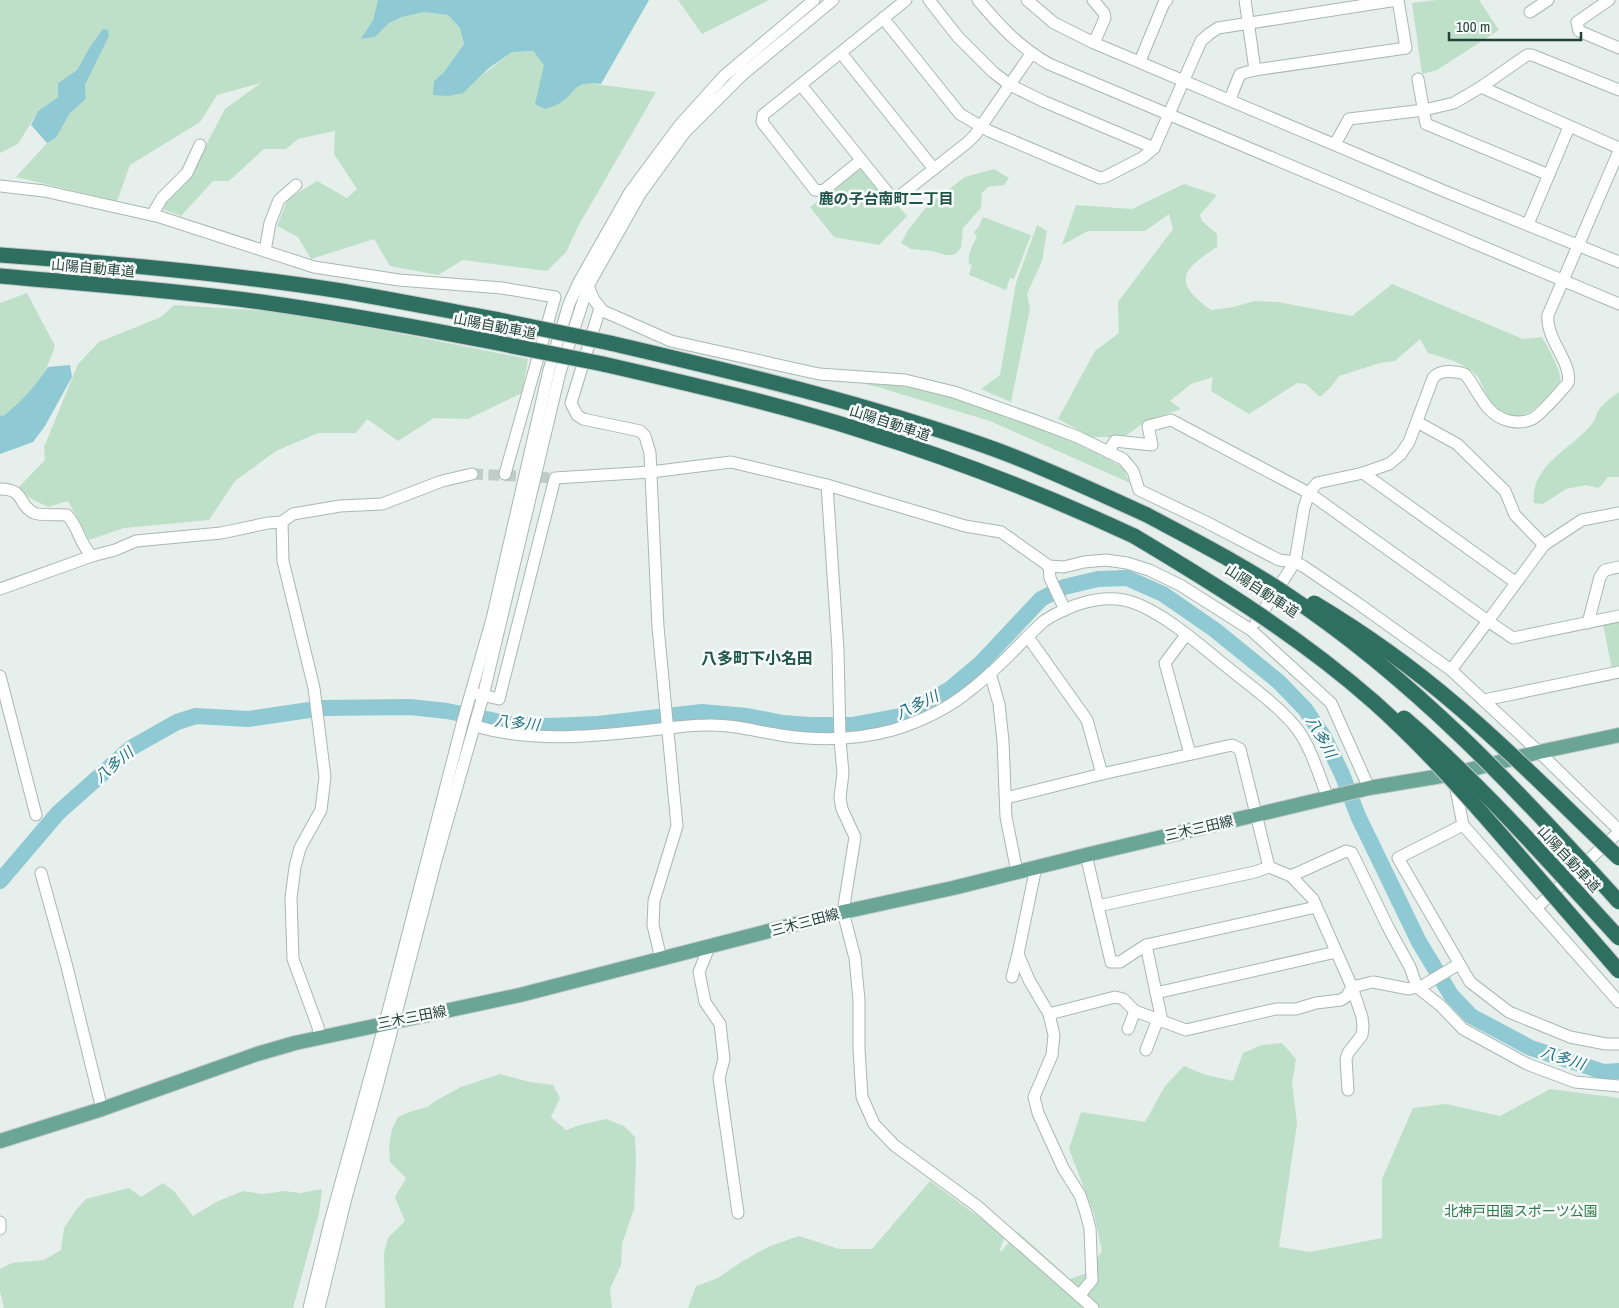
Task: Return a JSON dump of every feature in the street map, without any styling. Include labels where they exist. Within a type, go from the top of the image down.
[{"type":"highway","name":"山陽自動車道","points":[[0,254],[184,270],[263,280],[335,290],[499,320],[610,343],[738,373],[870,408],[994,450],[1090,489],[1147,515],[1244,568],[1286,594],[1396,678],[1485,760],[1558,835],[1619,902]]},
{"type":"highway","name":"山陽自動車道","points":[[0,276],[181,292],[260,302],[398,323],[603,364],[752,400],[863,431],[984,472],[1083,512],[1188,564],[1239,594],[1317,647],[1378,695],[1422,733],[1468,777],[1619,938]]},
{"type":"highway","points":[[1147,515],[1247,563],[1342,621],[1415,672],[1455,704],[1619,858]]},
{"type":"highway","points":[[1134,536],[1195,572],[1283,629],[1374,702],[1408,734],[1475,805],[1619,971]]},
{"type":"highway","points":[[1536,780],[1619,868]]},
{"type":"main road","name":"三木三田線","points":[[0,1141],[102,1109],[257,1054],[319,1036],[520,995],[843,912],[1086,854],[1367,789],[1453,774],[1619,734]]},
{"type":"street","points":[[309,1308],[330,1222],[475,726],[477,694],[492,619],[549,370],[569,304],[579,282],[630,192],[679,126],[724,76],[814,0]]},
{"type":"street","points":[[319,1308],[462,724],[477,694],[560,372],[588,286],[640,194],[685,132],[742,75],[832,0]]},
{"type":"street","points":[[860,161],[823,191],[815,190],[762,122],[763,115],[906,0]]},
{"type":"street","points":[[929,0],[958,37],[993,72],[1010,85],[1045,102],[1154,148]]},
{"type":"street","points":[[978,0],[1004,31],[1031,54],[1049,64],[1619,304]]},
{"type":"street","points":[[1027,0],[1054,23],[1094,42],[1444,191],[1619,262]]},
{"type":"street","points":[[1093,0],[1104,13],[1105,18],[1094,42]]},
{"type":"street","points":[[1245,0],[1255,70]]},
{"type":"street","points":[[883,18],[960,114],[980,127],[1100,178],[1142,158],[1154,148],[1202,41],[1218,28],[1398,0],[1406,48],[1255,70],[1240,74],[1230,99]]},
{"type":"street","points":[[1530,12],[1548,0]]},
{"type":"street","points":[[1610,0],[1577,22],[1578,30],[1619,48]]},
{"type":"street","points":[[1140,61],[1164,1]]},
{"type":"street","points":[[841,53],[934,169]]},
{"type":"street","points":[[801,85],[860,161],[892,198],[898,198],[968,142],[1031,54]]},
{"type":"street","points":[[1335,144],[1349,119],[1424,110],[1454,103],[1527,55],[1532,55],[1619,90]]},
{"type":"street","points":[[1418,79],[1426,124],[1549,175]]},
{"type":"street","points":[[1251,630],[1295,562],[1304,508],[1309,492],[1317,483],[1363,473],[1389,464],[1400,455],[1409,442],[1433,378],[1437,373],[1464,374],[1474,385],[1487,407],[1497,417],[1514,422],[1533,419],[1568,384],[1568,370],[1547,325],[1548,315],[1619,149],[1481,87]]},
{"type":"street","points":[[1528,224],[1569,127]]},
{"type":"street","points":[[152,215],[162,198],[187,173],[200,145]]},
{"type":"street","points":[[265,251],[270,223],[279,200],[296,185]]},
{"type":"street","points":[[0,186],[44,192],[152,215],[314,267],[399,280],[502,288],[555,297],[505,474]]},
{"type":"street","points":[[588,286],[603,311],[671,341],[819,374],[905,380],[954,392],[1078,436],[1123,459],[1133,471],[1139,490],[1280,560],[1295,562],[1325,580],[1451,670],[1539,752],[1619,831],[1536,908]]},
{"type":"street","points":[[600,308],[571,403],[577,415],[583,419],[640,431],[645,436],[650,453],[658,627],[678,826],[654,901],[653,925],[661,959]]},
{"type":"street","points":[[1108,452],[1115,441],[1152,445],[1148,426],[1171,420],[1309,492],[1513,638],[1619,616]]},
{"type":"street","points":[[1417,422],[1457,444],[1505,491],[1515,515],[1544,545]]},
{"type":"street","points":[[477,694],[499,698],[555,478],[651,472],[731,462],[827,485],[965,526],[1001,532],[1049,572],[1065,610]]},
{"type":"street","points":[[1363,473],[1515,582]]},
{"type":"street","points":[[0,589],[92,556],[116,550],[136,541],[222,533],[268,522],[282,522],[293,514],[340,506],[382,504],[442,481],[472,474]]},
{"type":"street","points":[[827,485],[838,650],[840,740],[843,773],[840,798],[842,808],[855,837],[843,912],[854,958],[859,1000],[859,1049],[862,1097],[874,1124],[894,1145],[977,1206],[1093,1308]]},
{"type":"street","points":[[0,489],[16,492],[29,509],[36,514],[66,515],[74,522],[80,542],[92,556]]},
{"type":"street","points":[[1451,670],[1544,545],[1582,520],[1619,513]]},
{"type":"street","points":[[282,522],[283,561],[314,688],[325,777],[321,810],[300,848],[295,867],[291,898],[293,959],[318,1027],[319,1036]]},
{"type":"street","points":[[1049,572],[1084,562],[1106,560],[1127,563],[1149,570],[1180,585],[1251,630],[1331,703],[1367,789]]},
{"type":"street","points":[[1588,623],[1600,577],[1605,570],[1619,568]]},
{"type":"street","points":[[475,726],[505,733],[563,737],[707,725],[732,725],[781,735],[840,740],[872,735],[916,722],[946,707],[968,693],[1043,622],[1065,610],[1079,604],[1100,600],[1124,600],[1161,617],[1267,700],[1298,730],[1330,798]]},
{"type":"street","points":[[1186,635],[1166,663],[1190,754]]},
{"type":"street","points":[[1028,637],[1087,720],[1102,774]]},
{"type":"street","points":[[1484,700],[1619,672]]},
{"type":"street","points":[[990,673],[999,704],[1004,741],[1006,817],[1017,872]]},
{"type":"street","points":[[0,676],[36,815]]},
{"type":"street","points":[[1006,798],[1232,745],[1240,749],[1269,867]]},
{"type":"street","points":[[1453,774],[1463,825],[1619,1002]]},
{"type":"street","points":[[1463,825],[1398,858],[1456,966],[1470,982],[1509,1012],[1570,1036],[1606,1044],[1619,1044]]},
{"type":"street","points":[[1291,876],[1346,851],[1352,853],[1389,929],[1421,986],[1463,1029],[1527,1064],[1575,1082],[1619,1086]]},
{"type":"street","points":[[1086,854],[1111,962],[1120,962],[1146,945],[1316,907]]},
{"type":"street","points":[[1012,977],[1036,867]]},
{"type":"street","points":[[1098,906],[1255,872],[1269,867],[1291,876],[1313,899],[1352,988],[1363,1027],[1362,1035],[1348,1053],[1346,1059],[1348,1090]]},
{"type":"street","points":[[41,873],[66,963],[102,1109]]},
{"type":"street","points":[[1146,945],[1160,1020],[1146,1050]]},
{"type":"street","points":[[709,946],[699,972],[704,1002],[720,1024],[724,1059],[719,1078],[738,1213]]},
{"type":"street","points":[[1156,993],[1336,952]]},
{"type":"street","points":[[1018,954],[1029,980],[1050,1014],[1054,1035],[1052,1055],[1034,1097],[1038,1113],[1062,1168],[1080,1194],[1090,1228],[1092,1280],[1079,1296]]},
{"type":"street","points":[[1050,1014],[1115,997],[1123,999],[1135,1011],[1186,1030],[1276,1009],[1296,1009],[1316,1003],[1341,1000],[1347,996],[1352,988],[1373,982],[1409,989],[1421,986],[1456,966]]},
{"type":"street","points":[[1128,1029],[1135,1011]]},
{"type":"street","points":[[0,1222],[0,1229]]},
{"type":"green space","points":[[0,0],[378,0],[373,20],[362,39],[375,37],[389,23],[402,17],[424,12],[448,15],[460,28],[464,44],[444,72],[434,81],[477,79],[512,52],[533,51],[545,65],[541,79],[560,103],[578,86],[587,83],[656,92],[580,223],[566,252],[547,271],[463,260],[438,275],[390,266],[374,239],[311,259],[298,237],[277,226],[288,199],[317,181],[347,198],[357,189],[334,154],[335,131],[298,139],[286,149],[264,149],[229,181],[213,181],[181,216],[160,208],[198,160],[225,109],[261,83],[217,95],[200,122],[130,165],[117,201],[16,177],[47,143],[56,138],[70,113],[86,99],[85,85],[109,36],[103,29],[91,45],[77,70],[58,83],[58,97],[38,111],[18,144],[0,153]]},
{"type":"green space","points":[[678,0],[769,0],[702,34]]},
{"type":"green space","points":[[1437,0],[1479,0],[1499,30],[1437,70],[1422,74],[1412,3]]},
{"type":"green space","points":[[862,168],[894,208],[897,205],[907,216],[879,245],[834,237],[810,207]]},
{"type":"green space","points":[[994,169],[1009,178],[1004,185],[988,187],[982,193],[981,208],[963,228],[961,248],[954,255],[911,249],[901,243],[908,230],[928,205],[965,177]]},
{"type":"green space","points":[[1184,184],[1217,195],[1200,215],[1202,221],[1217,234],[1217,247],[1195,263],[1186,277],[1186,284],[1190,292],[1211,310],[1234,307],[1254,301],[1278,302],[1352,316],[1392,284],[1523,339],[1542,337],[1557,366],[1560,378],[1559,384],[1540,405],[1531,411],[1523,415],[1508,415],[1501,412],[1494,405],[1478,377],[1466,367],[1454,361],[1428,353],[1420,339],[1395,361],[1380,363],[1339,376],[1320,397],[1306,384],[1297,383],[1249,414],[1211,391],[1213,377],[1191,384],[1170,401],[1181,409],[1146,421],[1124,437],[1092,437],[1058,419],[1095,351],[1119,333],[1118,302],[1173,229],[1169,214],[1145,231],[1088,231],[1062,245],[1076,205],[1132,209]]},
{"type":"green space","points":[[983,217],[1031,235],[1014,279],[1010,278],[1006,290],[969,275],[972,265],[969,264],[969,253],[977,237],[974,232]]},
{"type":"green space","points":[[1037,225],[1047,231],[1042,261],[1027,294],[1030,309],[1011,402],[981,389],[1000,375],[1016,283]]},
{"type":"green space","points":[[27,293],[55,346],[35,386],[13,409],[3,416],[0,415],[0,303]]},
{"type":"green space","points":[[174,305],[297,313],[528,359],[522,393],[468,419],[434,418],[398,441],[367,419],[356,433],[318,433],[276,451],[235,481],[209,520],[124,528],[89,540],[68,501],[48,507],[28,497],[19,487],[45,460],[44,447],[78,364],[99,342],[161,317]]},
{"type":"green space","points":[[830,375],[912,383],[1015,415],[1105,457],[1123,468],[1130,483],[990,421],[881,388]]},
{"type":"green space","points":[[1619,392],[1619,477],[1608,477],[1598,488],[1586,485],[1566,489],[1543,504],[1534,503],[1535,490],[1545,468],[1584,433],[1593,422],[1601,407]]},
{"type":"green space","points":[[1619,621],[1619,668],[1612,670],[1603,624]]},
{"type":"green space","name":"北神戸田園スポーツ公園","points":[[1282,1043],[1296,1059],[1292,1083],[1297,1123],[1279,1247],[1310,1252],[1382,1238],[1382,1179],[1413,1108],[1446,1104],[1500,1116],[1550,1089],[1619,1098],[1619,1308],[688,1308],[696,1286],[718,1278],[741,1262],[770,1246],[799,1236],[839,1249],[872,1249],[930,1181],[1005,1236],[1000,1249],[1001,1252],[1018,1232],[1070,1279],[1087,1273],[1102,1251],[1094,1214],[1069,1149],[1081,1112],[1145,1122],[1165,1086],[1184,1066],[1206,1075],[1233,1081],[1243,1053],[1262,1045]]},
{"type":"green space","points":[[500,1074],[530,1082],[553,1085],[560,1098],[551,1117],[566,1130],[606,1119],[624,1126],[635,1137],[634,1209],[622,1244],[621,1265],[610,1289],[612,1308],[385,1308],[384,1253],[388,1238],[405,1221],[395,1197],[406,1178],[390,1162],[389,1147],[392,1129],[398,1117],[427,1107],[461,1087]]},
{"type":"green space","points":[[163,1183],[174,1191],[193,1216],[216,1202],[243,1191],[263,1194],[285,1191],[300,1193],[322,1189],[319,1213],[293,1308],[4,1308],[0,1291],[0,1269],[12,1263],[44,1260],[61,1250],[64,1228],[86,1199],[129,1188],[141,1197]]},
{"type":"water","points":[[378,0],[649,0],[601,84],[580,85],[560,103],[545,109],[535,104],[544,65],[533,51],[512,52],[489,68],[463,93],[448,96],[433,95],[434,81],[444,72],[464,44],[460,28],[448,15],[424,12],[402,17],[389,23],[375,37],[361,39],[373,20]]},
{"type":"water","points":[[103,29],[108,30],[109,36],[85,85],[86,99],[70,113],[56,138],[47,143],[31,125],[38,111],[58,97],[58,83],[77,70],[91,45]]},
{"type":"water","points":[[70,365],[72,377],[45,426],[33,442],[0,454],[0,415],[3,416],[10,411],[22,399],[48,367]]},
{"type":"waterway","name":"八多川","points":[[0,881],[58,813],[131,748],[177,722],[196,716],[248,719],[323,708],[410,707],[447,711],[511,724],[549,726],[598,724],[702,712],[747,716],[783,723],[852,725],[900,716],[950,689],[980,664],[1041,599],[1064,587],[1098,579],[1127,578],[1163,594],[1215,630],[1279,682],[1305,709],[1324,737],[1342,774],[1358,816],[1419,942],[1451,995],[1471,1016],[1531,1048],[1604,1072],[1619,1071]]},
{"type":"waterway","name":"八多川","points":[[0,874],[7,872]]},
{"type":"tunnel","points":[[472,474],[555,478]]},
{"type":"district","name":"鹿の子台南町二丁目","points":[[886,199]]},
{"type":"district","name":"八多町下小名田","points":[[757,658]]}]
